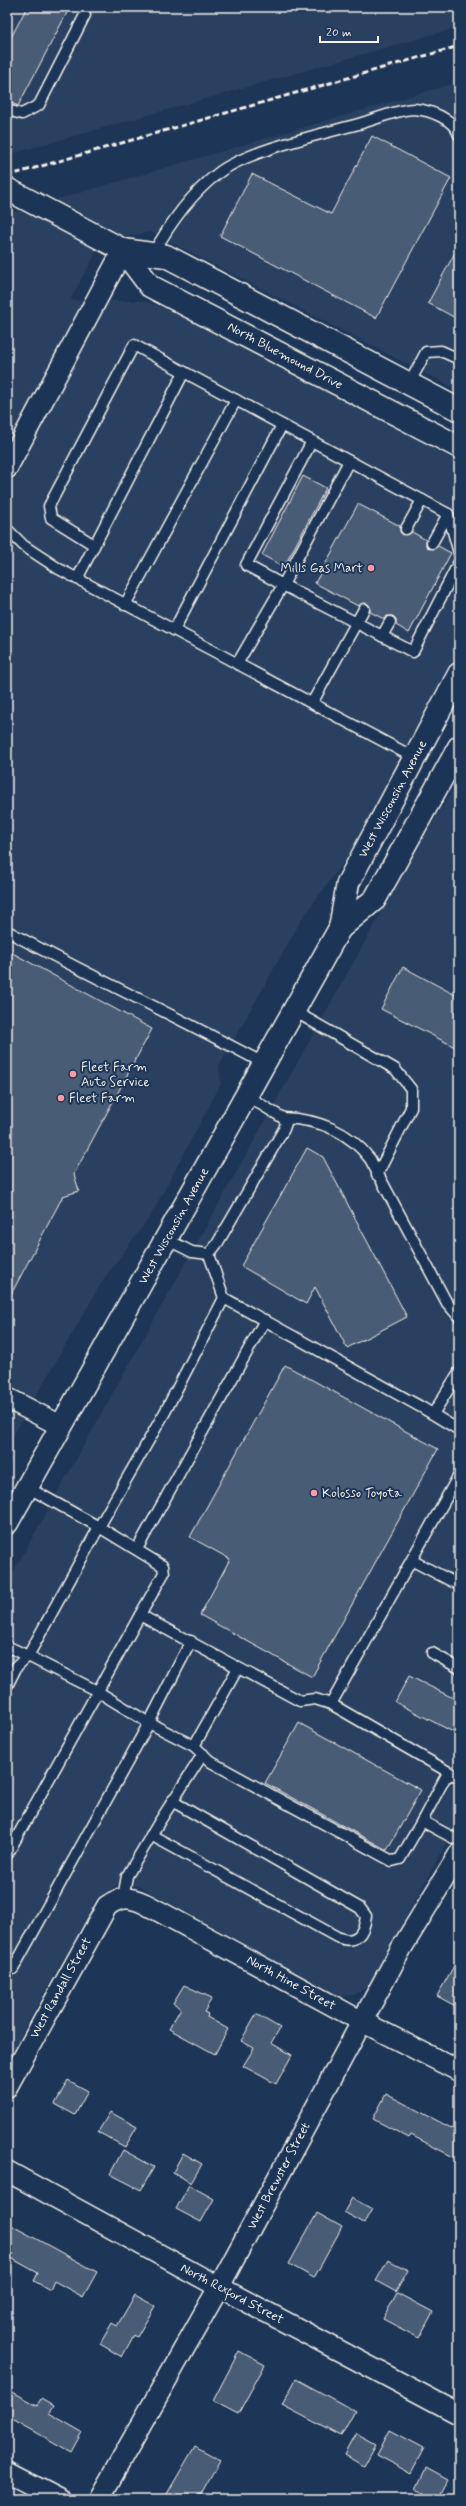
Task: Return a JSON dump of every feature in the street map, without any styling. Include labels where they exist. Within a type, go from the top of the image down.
[{"type":"main road","name":"North Bluemound Drive","points":[[7,189],[123,250],[166,256],[459,410]]},
{"type":"main road","name":"North Bluemound Drive","points":[[123,250],[150,286],[459,447]]},
{"type":"main road","name":"West Wisconsin Avenue","points":[[7,1523],[340,928],[348,883],[459,674]]},
{"type":"main road","name":"West Wisconsin Avenue","points":[[340,928],[375,899],[458,752]]},
{"type":"street","points":[[7,468],[123,250]]},
{"type":"street","points":[[7,1398],[61,1426]]},
{"type":"street","name":"West Brewster Street","points":[[99,2499],[219,2287],[401,1948],[459,1854]]},
{"type":"street","name":"North Hine Street","points":[[123,1898],[134,1898],[361,2021],[459,2072]]},
{"type":"street","name":"West Randall Street","points":[[10,2076],[106,1906],[114,1900],[123,1898]]},
{"type":"street","name":"North Rexford Street","points":[[7,2171],[219,2287],[459,2414]]},
{"type":"street","points":[[7,2472],[59,2499]]},
{"type":"lane","points":[[7,110],[22,114],[39,105],[85,15]]},
{"type":"lane","points":[[153,254],[172,220],[192,197],[217,173],[244,159],[299,141],[414,109],[438,114],[457,128],[459,135]]},
{"type":"lane","points":[[94,546],[51,518],[49,506],[134,345],[448,514],[459,553]]},
{"type":"lane","points":[[409,384],[426,352],[441,351],[459,359]]},
{"type":"lane","points":[[77,579],[184,372]]},
{"type":"lane","points":[[125,605],[236,400]]},
{"type":"lane","points":[[174,630],[282,425]]},
{"type":"lane","points":[[312,441],[246,565],[413,652],[459,562]]},
{"type":"lane","points":[[237,664],[283,585],[349,461]]},
{"type":"lane","points":[[406,529],[422,500]]},
{"type":"lane","points":[[432,543],[448,514]]},
{"type":"lane","points":[[7,529],[24,546],[77,579],[415,758]]},
{"type":"lane","points":[[312,703],[364,608]]},
{"type":"lane","points":[[382,636],[390,622]]},
{"type":"lane","points":[[7,931],[96,978],[188,1022],[265,1064]]},
{"type":"lane","points":[[294,1011],[395,1069],[411,1089],[411,1108],[377,1175]]},
{"type":"lane","points":[[247,1096],[284,1118],[317,1121],[360,1145],[370,1158],[377,1175],[447,1303],[459,1317]]},
{"type":"lane","points":[[209,1254],[217,1244],[284,1128],[286,1123],[284,1118]]},
{"type":"lane","points":[[166,1238],[192,1252],[209,1254]]},
{"type":"lane","points":[[209,1254],[224,1298],[433,1414],[459,1430]]},
{"type":"lane","points":[[7,1686],[17,1666],[28,1656],[99,1527],[165,1412],[224,1298]]},
{"type":"lane","points":[[137,1549],[265,1320]]},
{"type":"lane","points":[[433,1414],[459,1372]]},
{"type":"lane","points":[[331,1704],[413,1561],[459,1475]]},
{"type":"lane","points":[[7,1855],[164,1573],[162,1566],[158,1562],[27,1487]]},
{"type":"lane","points":[[413,1561],[459,1585]]},
{"type":"lane","points":[[140,1615],[191,1641],[300,1701],[315,1699],[331,1704],[456,1776]]},
{"type":"lane","points":[[7,1965],[13,1969],[149,1723],[191,1641]]},
{"type":"lane","points":[[7,1646],[97,1692],[149,1723],[194,1746],[211,1762],[373,1853],[392,1861],[400,1859],[445,1778],[456,1776]]},
{"type":"lane","points":[[432,1653],[459,1668]]},
{"type":"lane","points":[[194,1746],[238,1668]]},
{"type":"lane","points":[[123,1898],[127,1876],[172,1801],[203,1754]]},
{"type":"lane","points":[[151,1835],[346,1941],[354,1940],[365,1926],[366,1916],[360,1908],[172,1801]]},
{"type":"lane","points":[[422,1821],[459,1841]]},
{"type":"shaded area","points":[[7,7],[459,7],[459,27],[7,155]]},
{"type":"shaded area","points":[[459,82],[459,391],[151,232],[103,240],[70,300],[143,301],[172,310],[459,462],[459,649],[355,846],[302,919],[219,1066],[221,1084],[150,1217],[105,1277],[13,1436],[14,1456],[7,1471],[7,214]]},
{"type":"shaded area","points":[[459,779],[459,1820],[368,1987],[354,1995],[338,1996],[139,1886],[115,1886],[97,1900],[27,2023],[7,2064],[7,1583],[415,852]]},
{"type":"building","points":[[27,7],[70,7],[18,106],[7,101],[7,45]]},
{"type":"building","points":[[372,136],[451,178],[376,318],[220,236],[252,174],[331,214]]},
{"type":"building","points":[[459,245],[459,320],[428,303]]},
{"type":"building","points":[[303,476],[326,488],[284,567],[262,555]]},
{"type":"building","points":[[358,504],[400,526],[400,532],[403,535],[412,532],[426,540],[426,546],[429,549],[438,546],[451,553],[409,633],[396,625],[396,619],[393,616],[387,616],[384,619],[370,612],[370,606],[367,603],[358,606],[315,583]]},
{"type":"building","name":"Fleet Farm","points":[[7,950],[152,1029],[74,1174],[79,1191],[63,1196],[7,1302]]},
{"type":"building","points":[[403,967],[459,997],[459,1049],[381,1009]]},
{"type":"building","points":[[307,1148],[323,1157],[407,1317],[347,1348],[315,1287],[306,1304],[241,1266]]},
{"type":"building","name":"Kolosso Toyota","points":[[285,1365],[438,1449],[312,1677],[200,1615],[230,1559],[190,1537]]},
{"type":"building","points":[[409,1676],[459,1701],[459,1735],[395,1702]]},
{"type":"building","points":[[299,1723],[421,1790],[387,1850],[265,1783]]},
{"type":"building","points":[[459,1957],[459,2008],[437,1996]]},
{"type":"building","points":[[184,1985],[212,1998],[204,2012],[208,2014],[207,2017],[228,2029],[215,2054],[169,2029],[181,2008],[173,2003]]},
{"type":"building","points":[[256,2014],[280,2028],[271,2043],[292,2055],[276,2084],[243,2066],[254,2048],[241,2041]]},
{"type":"building","points":[[68,2080],[88,2091],[75,2115],[55,2104]]},
{"type":"building","points":[[386,2094],[459,2132],[459,2160],[411,2135],[409,2138],[373,2119]]},
{"type":"building","points":[[110,2112],[137,2127],[125,2147],[98,2132]]},
{"type":"building","points":[[123,2150],[154,2167],[141,2190],[110,2174]]},
{"type":"building","points":[[183,2153],[202,2164],[191,2183],[173,2172]]},
{"type":"building","points":[[189,2185],[214,2199],[201,2222],[176,2209]]},
{"type":"building","points":[[352,2198],[372,2209],[364,2223],[344,2212]]},
{"type":"building","points":[[317,2213],[342,2227],[314,2278],[289,2264]]},
{"type":"building","points":[[7,2223],[97,2272],[83,2297],[54,2281],[50,2290],[34,2281],[38,2273],[7,2256]]},
{"type":"building","points":[[388,2260],[408,2270],[396,2292],[376,2281]]},
{"type":"building","points":[[397,2293],[433,2312],[419,2338],[383,2319]]},
{"type":"building","points":[[135,2295],[155,2306],[137,2337],[134,2335],[122,2357],[100,2344],[112,2323],[117,2326]]},
{"type":"building","points":[[239,2351],[265,2365],[238,2414],[213,2401]]},
{"type":"building","points":[[296,2379],[355,2411],[341,2436],[282,2405]]},
{"type":"building","points":[[7,2389],[37,2405],[41,2399],[53,2406],[49,2413],[82,2432],[71,2452],[7,2416]]},
{"type":"building","points":[[390,2430],[424,2448],[411,2473],[377,2455]]},
{"type":"building","points":[[356,2433],[376,2444],[364,2466],[344,2455]]},
{"type":"building","points":[[195,2446],[220,2460],[198,2499],[164,2499]]},
{"type":"building","points":[[426,2468],[448,2480],[438,2499],[416,2489]]},
{"type":"railway","points":[[7,176],[459,46]]},
{"type":"place","name":"Mills Gas Mart","points":[[371,568]]},
{"type":"place","name":"Fleet Farm Auto Service","points":[[73,1074]]},
{"type":"place","name":"Fleet Farm","points":[[61,1098]]},
{"type":"place","name":"Kolosso Toyota","points":[[314,1493]]}]
